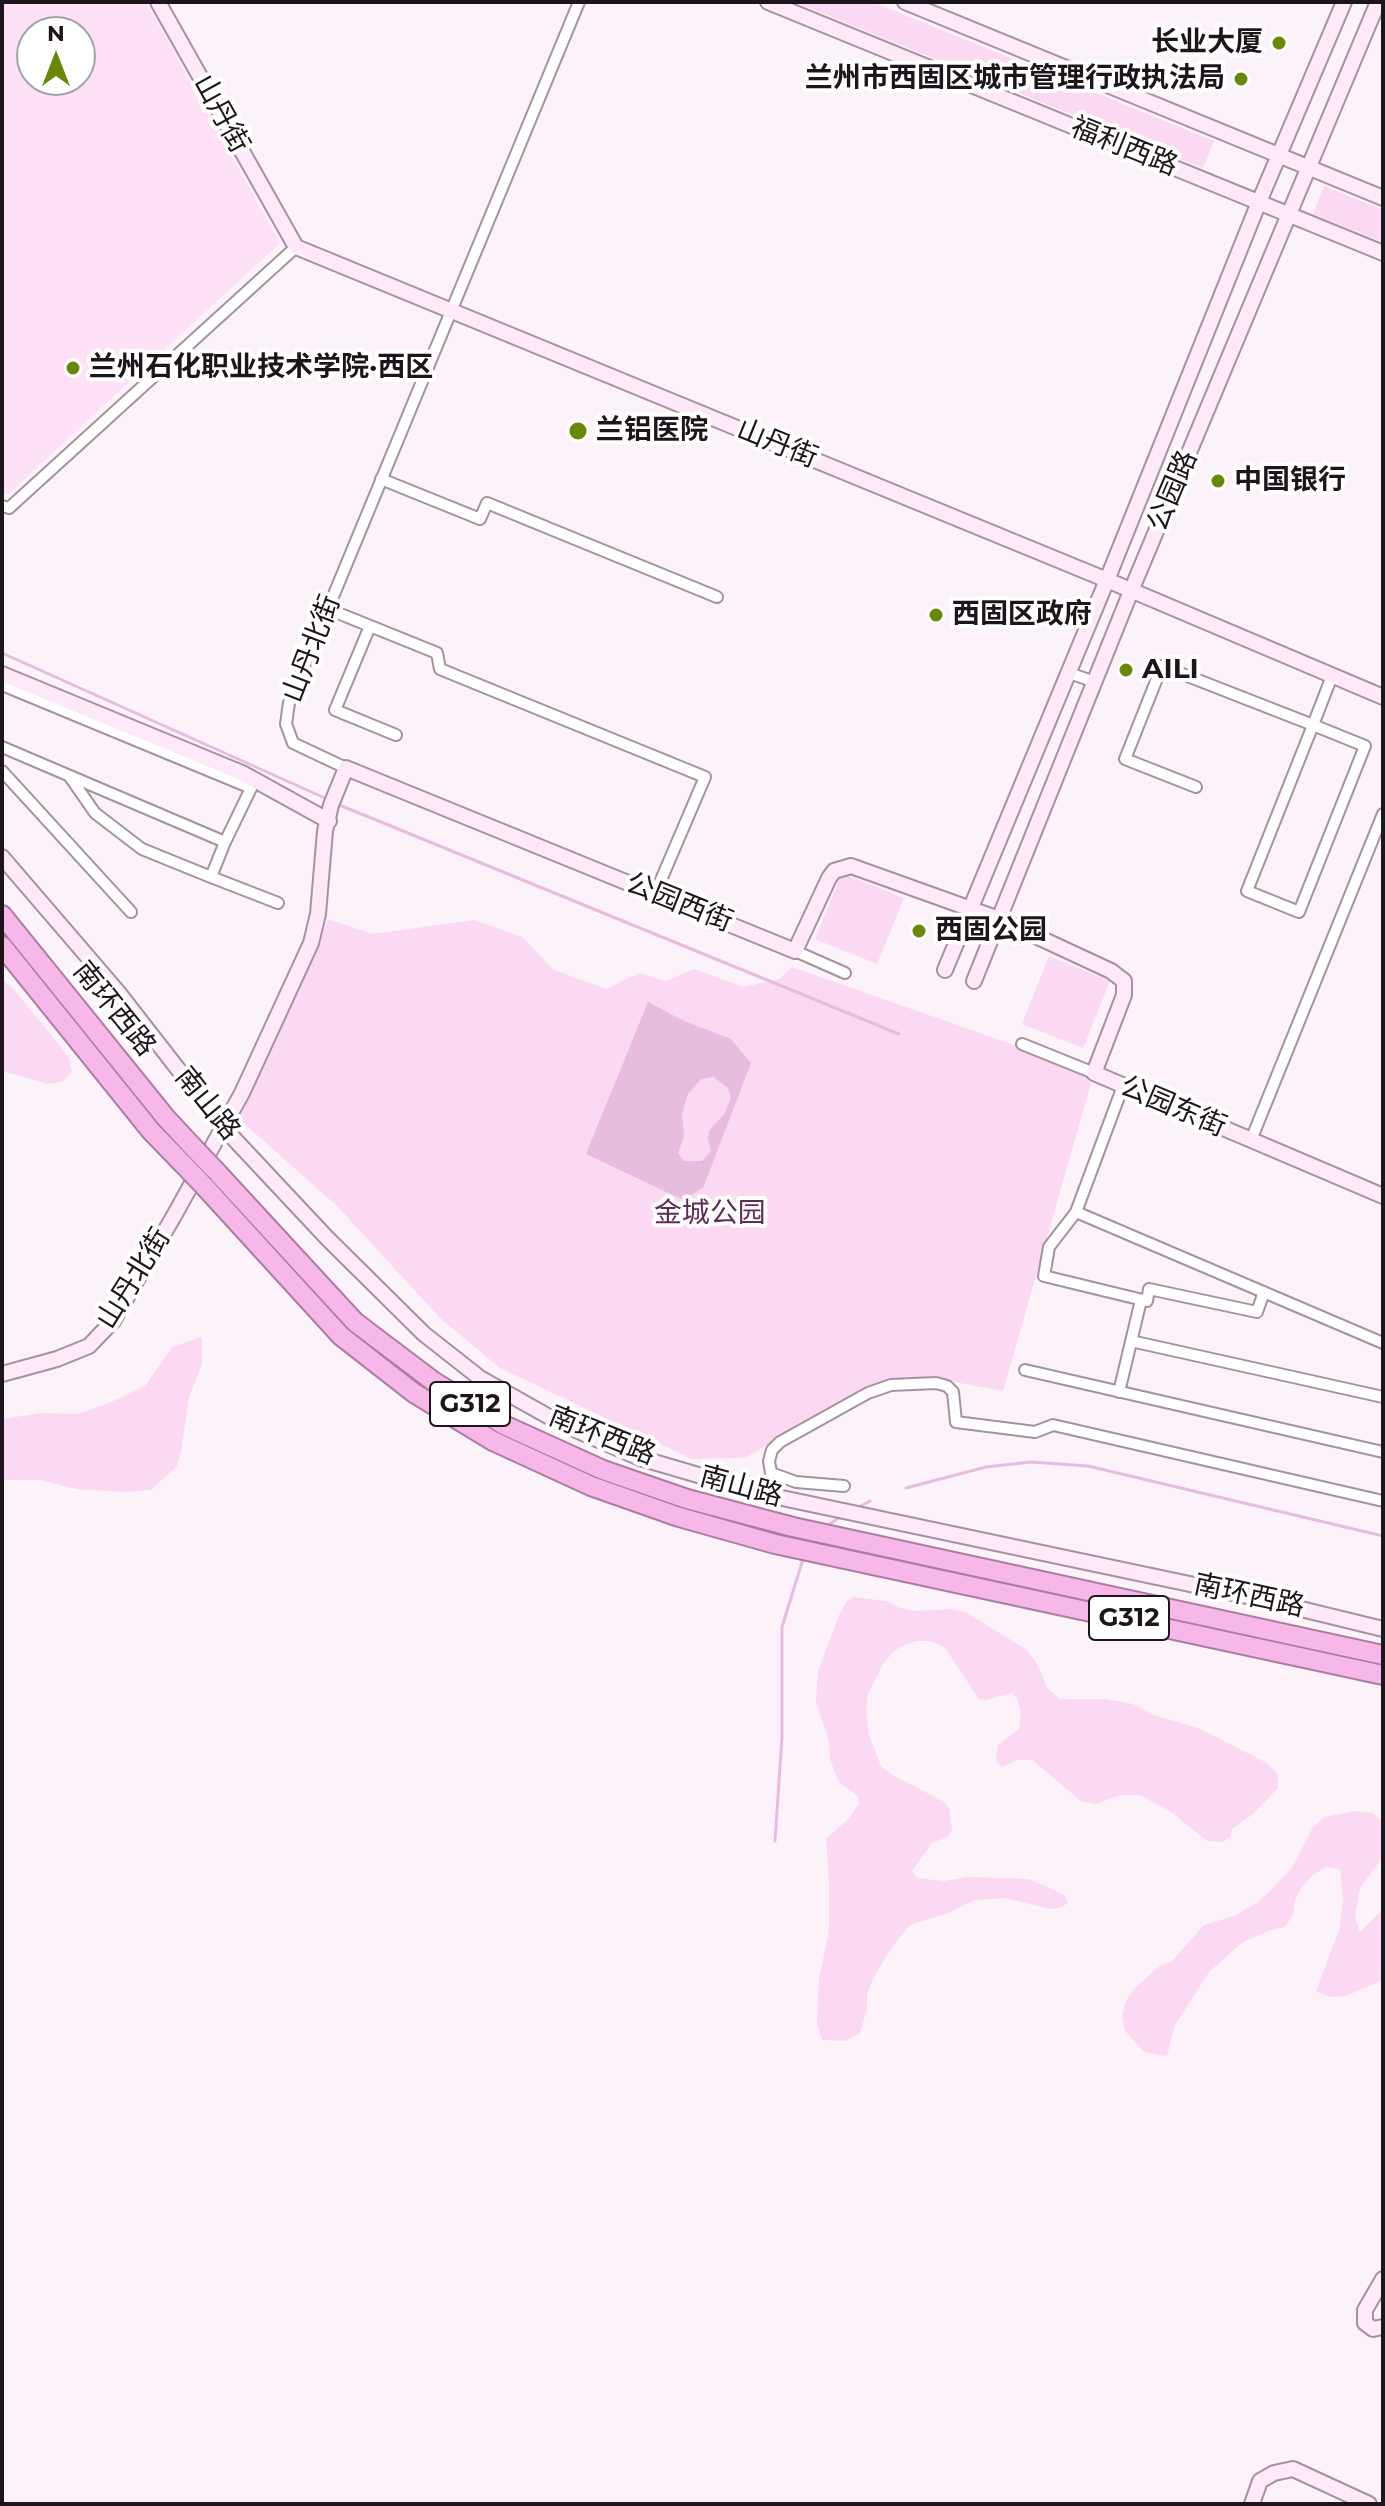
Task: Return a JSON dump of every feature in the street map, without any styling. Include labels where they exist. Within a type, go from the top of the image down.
[{"type":"highway","name":"南环西路","points":[[2,915],[166,1118],[355,1322],[433,1381],[504,1425],[603,1470],[687,1499],[793,1527],[1383,1655]]},
{"type":"highway","name":"南环西路","points":[[2,946],[151,1131],[341,1336],[414,1393],[493,1441],[591,1486],[679,1517],[775,1544],[1383,1675]]},
{"type":"street","name":"山丹街","points":[[158,2],[296,247],[1107,580],[1383,697]]},
{"type":"street","name":"山丹北街","points":[[2,1374],[77,1353],[113,1321],[242,1093],[311,943],[318,914],[321,851],[331,805],[346,768],[293,743],[286,724],[289,703],[579,2]]},
{"type":"street","name":"福利西路","points":[[768,2],[1383,253]]},
{"type":"street","name":"福利西路","points":[[905,2],[1383,198]]},
{"type":"street","name":"公园路","points":[[945,970],[1344,2]]},
{"type":"street","name":"公园路","points":[[974,981],[1131,591],[1378,2]]},
{"type":"street","points":[[2,506],[9,508],[296,247]]},
{"type":"street","points":[[381,479],[480,519],[487,503],[717,597]]},
{"type":"street","points":[[328,609],[437,653],[440,669],[705,777],[655,894]]},
{"type":"street","points":[[370,626],[335,710],[396,735]]},
{"type":"street","points":[[1196,787],[1125,759],[1162,666],[1313,725],[1365,746],[1299,912],[1247,891],[1313,725],[1332,676]]},
{"type":"street","points":[[1069,673],[1095,682]]},
{"type":"street","points":[[2,674],[253,784],[329,821]]},
{"type":"street","points":[[2,685],[253,784]]},
{"type":"street","points":[[2,747],[225,842]]},
{"type":"street","name":"公园西街","points":[[346,768],[795,951]]},
{"type":"street","points":[[2,771],[131,912]]},
{"type":"street","points":[[69,776],[95,813],[142,849],[278,903]]},
{"type":"street","points":[[211,877],[253,784]]},
{"type":"street","points":[[1251,1140],[1383,814]]},
{"type":"street","name":"南山路","points":[[2,857],[118,992],[223,1127],[327,1238],[424,1334],[480,1378],[560,1423],[640,1458],[790,1501],[1256,1598],[1383,1629]]},
{"type":"street","points":[[845,973],[795,951],[822,889],[834,871],[851,866],[999,919]]},
{"type":"street","name":"公园东街","points":[[999,919],[1111,971],[1124,981],[1124,995],[1094,1073],[1383,1196]]},
{"type":"street","points":[[1022,1044],[1094,1073]]},
{"type":"street","points":[[1123,1086],[1076,1212],[1049,1247],[1044,1276],[1141,1300],[1147,1301],[1149,1289],[1257,1312],[1264,1292]]},
{"type":"street","points":[[1076,1212],[1383,1343]]},
{"type":"street","points":[[1119,1392],[1141,1300]]},
{"type":"street","points":[[1131,1341],[1383,1397]]},
{"type":"street","points":[[1025,1370],[1383,1452]]},
{"type":"street","points":[[844,1486],[796,1482],[771,1473],[770,1455],[780,1442],[868,1393],[891,1385],[936,1383],[947,1386],[953,1392],[956,1422],[1035,1432],[1053,1425],[1383,1501]]},
{"type":"street","points":[[790,1501],[796,1482]]},
{"type":"street","points":[[1383,2279],[1365,2310],[1365,2323],[1373,2329],[1383,2327]]},
{"type":"street","points":[[1252,2504],[1260,2481],[1274,2473],[1293,2469],[1369,2504]]},
{"type":"shaded area","name":"兰州石化职业技术学院·西区","points":[[2,2],[146,2],[280,243],[8,494],[2,493]]},
{"type":"shaded area","points":[[648,1002],[684,1021],[731,1039],[751,1063],[703,1188],[686,1198],[681,1199],[586,1154]],"holes":[[[713,1077],[727,1087],[731,1097],[725,1113],[709,1131],[711,1151],[702,1161],[684,1161],[678,1153],[684,1137],[682,1113],[688,1094],[701,1079]]]},
{"type":"green space","points":[[795,2],[873,2],[1214,141],[1203,168]]},
{"type":"green space","points":[[1324,186],[1383,210],[1383,242],[1313,214]]},
{"type":"green space","points":[[842,873],[904,898],[877,964],[815,939]]},
{"type":"green space","name":"金城公园","points":[[328,919],[372,934],[474,920],[522,937],[554,970],[606,989],[639,973],[665,981],[694,969],[744,987],[779,979],[792,967],[1094,1073],[1003,1391],[943,1380],[890,1379],[826,1410],[745,1458],[692,1459],[500,1368],[440,1318],[338,1207],[239,1119]]},
{"type":"green space","points":[[1049,956],[1110,981],[1083,1048],[1022,1024]]},
{"type":"green space","points":[[2,980],[12,987],[69,1057],[72,1072],[62,1082],[47,1084],[2,1071]]},
{"type":"green space","points":[[202,1337],[202,1364],[189,1397],[177,1466],[151,1490],[77,1489],[39,1480],[2,1480],[2,1419],[41,1413],[77,1414],[107,1404],[146,1385],[172,1347]]},
{"type":"green space","points":[[854,1597],[887,1601],[900,1608],[917,1611],[948,1609],[966,1612],[1027,1650],[1048,1689],[1060,1699],[1106,1699],[1133,1704],[1154,1715],[1198,1728],[1267,1763],[1278,1774],[1278,1788],[1253,1814],[1232,1829],[1230,1837],[1223,1842],[1207,1841],[1171,1812],[1140,1795],[1120,1795],[1096,1804],[1081,1801],[1032,1760],[1017,1760],[1002,1767],[996,1761],[998,1745],[1019,1729],[1021,1714],[1017,1698],[1011,1693],[979,1699],[945,1648],[931,1641],[916,1641],[901,1647],[883,1664],[868,1694],[869,1735],[881,1766],[949,1807],[952,1831],[947,1837],[932,1843],[912,1871],[917,1878],[944,1881],[968,1877],[1029,1879],[1065,1895],[1068,1903],[1051,1909],[1005,1898],[975,1900],[948,1913],[910,1925],[873,1979],[860,2033],[845,2041],[822,2040],[817,2024],[819,1979],[829,1931],[826,1839],[859,1804],[858,1796],[839,1782],[830,1760],[829,1741],[816,1702],[818,1671],[839,1615],[847,1601]]},
{"type":"green space","points":[[1356,1811],[1372,1813],[1383,1821],[1383,1857],[1360,1888],[1355,1917],[1360,1932],[1383,1909],[1383,1980],[1346,1996],[1331,1997],[1316,1991],[1339,1930],[1343,1899],[1340,1869],[1326,1867],[1302,1887],[1295,1900],[1293,1915],[1285,1927],[1243,1942],[1209,1972],[1175,2025],[1167,2056],[1144,2052],[1125,2031],[1122,2017],[1125,2003],[1133,1990],[1158,1967],[1172,1961],[1204,1925],[1234,1916],[1260,1901],[1292,1868],[1313,1827],[1324,1817]]},
{"type":"waterway","points":[[2,653],[327,799]]},
{"type":"waterway","points":[[337,804],[899,1034]]},
{"type":"waterway","points":[[906,1488],[986,1467],[1031,1462],[1088,1466],[1383,1536]]},
{"type":"waterway","points":[[857,1508],[870,1501]]},
{"type":"waterway","points":[[827,1526],[840,1517]]},
{"type":"waterway","points":[[775,1841],[782,1737],[782,1627],[804,1556]]},
{"type":"place","name":"长业大厦","points":[[1279,43]]},
{"type":"place","name":"兰州市西固区城市管理行政执法局","points":[[1241,79]]},
{"type":"place","name":"兰州石化职业技术学院·西区","points":[[73,368]]},
{"type":"place","name":"兰铝医院","points":[[578,431]]},
{"type":"place","name":"中国银行","points":[[1218,481]]},
{"type":"place","name":"西固区政府","points":[[936,615]]},
{"type":"place","name":"AILI","points":[[1126,670]]},
{"type":"place","name":"西固公园","points":[[919,931]]}]
